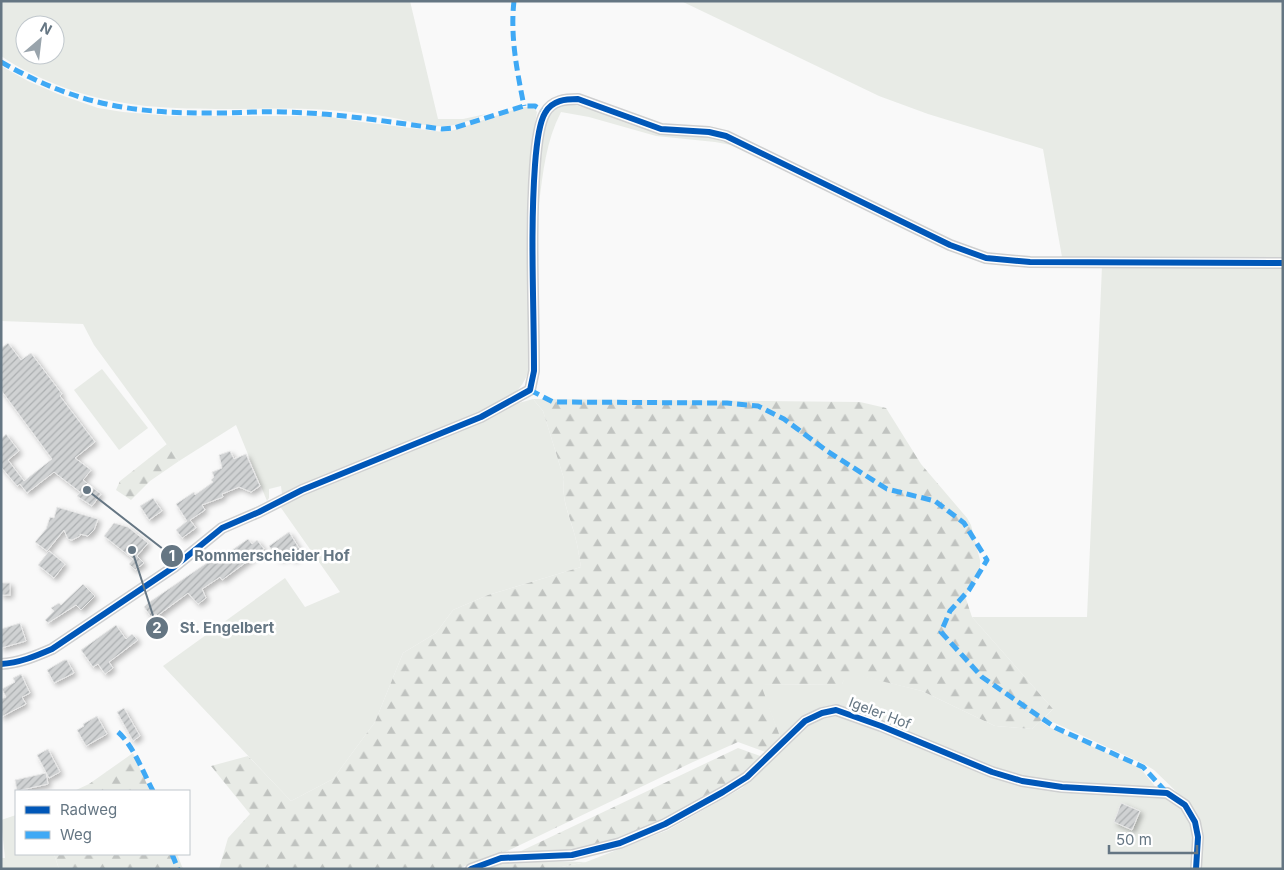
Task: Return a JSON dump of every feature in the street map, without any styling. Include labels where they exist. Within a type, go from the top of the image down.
[{"type":"street","points":[[1,664],[29,658],[52,649],[174,566],[222,528],[302,490],[481,417],[530,390],[534,371],[532,209],[537,140],[545,112],[554,103],[565,99],[578,99],[661,128],[709,132],[726,136],[950,245],[986,258],[1030,262],[1283,263]]},
{"type":"street","name":"Igeler Hof","points":[[471,869],[501,858],[572,855],[620,843],[665,824],[748,777],[805,721],[822,713],[836,710],[992,772],[1022,782],[1062,787],[1167,793],[1185,805],[1195,822],[1198,837],[1196,869]]},
{"type":"green space","points":[[1,1],[410,1],[438,119],[463,119],[486,114],[461,123],[440,126],[378,115],[329,110],[191,109],[123,103],[55,84],[16,65],[65,65],[65,15],[15,15],[15,64],[1,56]]},
{"type":"green space","points":[[681,1],[1283,1],[1283,259],[1062,257],[1043,149],[928,114],[879,96]]},
{"type":"green space","points":[[1,66],[28,81],[58,94],[98,108],[172,116],[323,116],[443,132],[522,107],[531,107],[537,112],[532,143],[527,205],[530,363],[523,382],[512,395],[477,413],[282,494],[281,486],[269,489],[267,501],[236,425],[179,461],[94,345],[83,324],[1,321]]},
{"type":"green space","points":[[570,104],[705,136],[742,147],[715,142],[656,136],[589,117],[561,112],[549,145],[539,204],[541,146],[546,124],[554,110]]},
{"type":"green space","points":[[1102,266],[1283,267],[1283,869],[1201,869],[1185,800],[1154,770],[1146,765],[1044,718],[1053,709],[972,617],[1087,617]]},
{"type":"green space","points":[[102,369],[148,428],[119,450],[74,390]]},
{"type":"green space","points":[[533,399],[543,411],[564,479],[565,501],[576,540],[581,567],[488,595],[453,610],[436,633],[403,653],[375,722],[333,779],[291,801],[163,666],[285,578],[305,607],[340,592],[279,505],[504,407]]},
{"type":"green space","points":[[533,399],[860,402],[886,408],[921,464],[971,525],[980,560],[980,567],[975,582],[965,596],[972,617],[1053,709],[1032,729],[995,726],[922,691],[848,673],[842,684],[761,685],[781,739],[768,753],[738,742],[501,854],[471,863],[459,869],[219,869],[228,838],[250,814],[211,766],[248,756],[291,801],[333,779],[375,722],[403,653],[436,633],[453,610],[488,595],[581,567],[576,540],[565,501],[564,479],[543,411]]},
{"type":"green space","points":[[167,444],[179,461],[150,481],[131,500],[116,490],[120,481]]},
{"type":"green space","points":[[847,672],[922,691],[995,726],[1032,729],[1040,721],[1051,728],[1140,768],[1159,791],[1028,780],[843,708],[781,739],[760,685],[842,684]]},
{"type":"green space","points":[[837,715],[1001,779],[1165,798],[1179,804],[1192,819],[1194,869],[552,869],[586,862],[668,830],[742,788],[813,721]]},
{"type":"green space","points":[[738,748],[763,757],[749,772],[663,821],[582,852],[519,852]]},
{"type":"green space","points":[[133,753],[150,790],[76,790],[89,784]]},
{"type":"green space","points":[[15,815],[15,855],[54,855],[59,869],[1,869],[1,858],[5,858],[1,820]]},
{"type":"green space","points":[[54,855],[177,855],[183,869],[59,869]]},
{"type":"green space","points":[[502,860],[586,862],[552,869],[484,869]]},
{"type":"building","points":[[8,343],[21,360],[31,353],[62,394],[60,396],[95,442],[75,458],[91,470],[83,480],[101,494],[92,506],[77,496],[80,492],[54,472],[27,493],[20,484],[17,486],[1,467],[1,439],[6,434],[19,451],[8,460],[24,481],[52,459],[1,390],[1,348]]},
{"type":"building","points":[[230,451],[234,459],[246,454],[260,486],[251,492],[239,487],[222,494],[223,497],[202,505],[205,510],[190,520],[196,528],[182,538],[176,530],[187,521],[176,504],[194,492],[195,495],[213,482],[211,480],[214,477],[212,472],[222,468],[219,455]]},
{"type":"building","points":[[153,498],[162,511],[149,520],[140,506]]},
{"type":"building","points":[[57,507],[98,519],[94,530],[88,536],[80,534],[80,536],[72,540],[68,539],[64,530],[47,551],[35,542],[46,529],[50,517],[54,518]]},
{"type":"building","points":[[114,523],[128,527],[148,543],[137,556],[144,563],[135,570],[129,564],[133,559],[104,536]]},
{"type":"building","points":[[289,532],[302,553],[293,560],[289,555],[283,559],[282,557],[278,559],[269,546]]},
{"type":"building","points":[[248,539],[252,544],[257,540],[264,549],[222,580],[220,577],[202,589],[206,598],[198,604],[188,593],[157,616],[156,614],[151,617],[144,607],[148,603],[217,556],[219,559]]},
{"type":"building","points":[[49,551],[65,564],[54,578],[38,565]]},
{"type":"building","points":[[1,583],[10,583],[10,595],[1,595]]},
{"type":"building","points":[[83,584],[95,596],[81,610],[76,605],[48,623],[45,620],[54,611],[51,608],[59,603],[61,605]]},
{"type":"building","points":[[20,623],[26,641],[1,648],[1,629]]},
{"type":"building","points":[[116,625],[126,639],[132,634],[138,640],[109,662],[113,668],[105,674],[98,664],[93,667],[81,650]]},
{"type":"building","points":[[67,660],[74,673],[54,683],[47,670]]},
{"type":"building","points":[[21,674],[30,693],[22,697],[26,704],[1,717],[1,699],[6,697],[2,689],[15,682],[13,678]]},
{"type":"building","points":[[124,708],[140,736],[133,741],[117,712]]},
{"type":"building","points":[[97,716],[107,734],[86,746],[77,730]]},
{"type":"building","points":[[48,749],[60,772],[49,778],[37,755]]},
{"type":"building","points":[[46,773],[48,784],[17,790],[15,780]]},
{"type":"building","points":[[1121,803],[1140,811],[1132,830],[1114,822]]},
{"type":"marked path","points":[[514,1],[514,40],[524,106]]},
{"type":"marked path","points":[[1,62],[29,77],[81,97],[106,104],[159,112],[324,114],[442,129],[454,128],[524,106],[535,106],[545,112]]},
{"type":"marked path","points":[[530,390],[553,402],[727,403],[758,406],[784,419],[827,451],[887,489],[935,501],[964,523],[987,560],[969,590],[950,611],[941,632],[982,677],[1056,728],[1143,767],[1167,793]]},
{"type":"marked path","points":[[118,732],[133,752],[152,790]]},
{"type":"marked path","points":[[172,855],[178,869]]},
{"type":"cycle path","points":[[1,664],[21,661],[52,649],[174,567],[222,528],[302,490],[481,417],[530,390],[534,371],[532,243],[536,153],[539,131],[545,113],[551,105],[560,101],[578,99],[661,129],[709,132],[726,136],[950,245],[986,258],[1030,262],[1283,263]]},
{"type":"cycle path","points":[[471,869],[501,858],[572,855],[620,843],[665,824],[747,777],[805,721],[822,713],[836,710],[881,726],[992,772],[1022,781],[1062,787],[1167,793],[1185,805],[1195,822],[1198,837],[1196,869]]},
{"type":"place","name":"Rommerscheider Hof","points":[[87,490]]},
{"type":"place","name":"St. Engelbert","points":[[132,550]]}]
